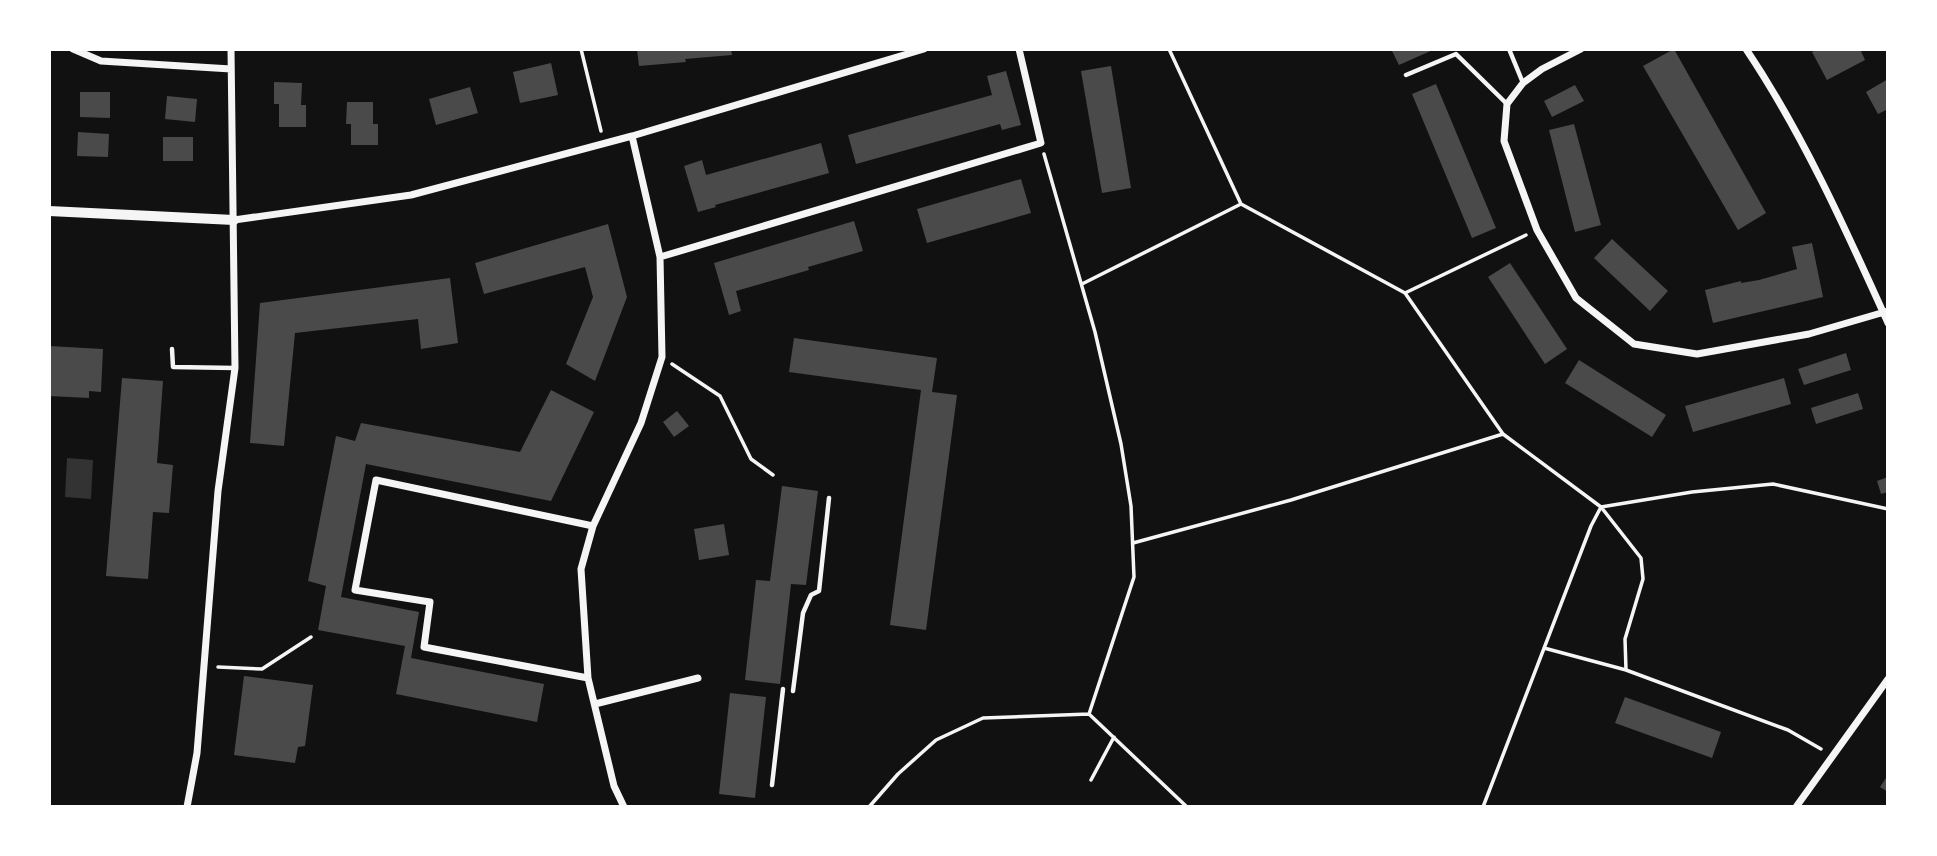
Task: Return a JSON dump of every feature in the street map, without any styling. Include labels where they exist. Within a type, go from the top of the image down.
[{"type":"street","points":[[73,49],[102,61],[231,69]]},
{"type":"street","points":[[187,807],[197,753],[218,491],[235,368],[231,49]]},
{"type":"street","points":[[49,211],[234,220],[411,195],[632,136],[924,49]]},
{"type":"street","points":[[660,257],[1041,144],[1019,49]]},
{"type":"street","points":[[1581,49],[1542,69],[1523,83],[1507,104],[1504,141],[1537,230],[1576,298],[1634,344],[1697,354],[1810,334],[1886,312]]},
{"type":"street","points":[[1746,49],[1830,197],[1886,312],[1888,323]]},
{"type":"street","points":[[624,807],[614,786],[588,678],[581,569],[593,526],[641,423],[662,357],[660,257],[632,136]]},
{"type":"street","points":[[588,678],[424,647],[429,602],[355,590],[376,480],[593,526]]},
{"type":"street","points":[[595,704],[698,678]]},
{"type":"street","points":[[1796,807],[1888,679]]},
{"type":"lane","points":[[1508,49],[1523,83]]},
{"type":"lane","points":[[1406,75],[1455,54],[1507,104]]},
{"type":"lane","points":[[172,349],[173,367],[235,368]]},
{"type":"lane","points":[[793,691],[803,613],[811,595],[819,591],[829,498]]},
{"type":"lane","points":[[772,785],[783,689]]},
{"type":"path","points":[[582,49],[604,143]]},
{"type":"path","points":[[1169,49],[1241,204],[1405,293],[1503,434],[1601,507],[1641,558],[1643,579],[1625,639],[1626,670]]},
{"type":"path","points":[[1041,144],[1082,284],[1121,444],[1131,506],[1134,577],[1089,714]]},
{"type":"path","points":[[1082,284],[1241,204]]},
{"type":"path","points":[[1405,293],[1537,230]]},
{"type":"path","points":[[662,357],[720,396],[751,459],[773,475]]},
{"type":"path","points":[[1133,542],[1291,500],[1503,434]]},
{"type":"path","points":[[1601,507],[1692,492],[1773,484],[1888,509]]},
{"type":"path","points":[[1483,807],[1591,526],[1601,507]]},
{"type":"path","points":[[205,666],[262,669],[312,637]]},
{"type":"path","points":[[1545,648],[1626,670],[1788,730],[1823,750]]},
{"type":"path","points":[[869,807],[898,774],[936,740],[983,718],[1089,714],[1187,807]]},
{"type":"path","points":[[1091,780],[1114,737]]},
{"type":"shaded area","points":[[67,458],[93,460],[91,499],[65,497]]},
{"type":"building","points":[[637,49],[731,49],[732,55],[639,66]]},
{"type":"building","points":[[1391,49],[1435,49],[1399,65]]},
{"type":"building","points":[[1674,49],[1766,213],[1738,230],[1643,66]]},
{"type":"building","points":[[1818,49],[1860,49],[1865,60],[1827,80],[1812,52]]},
{"type":"building","points":[[551,63],[558,95],[520,103],[513,72]]},
{"type":"building","points":[[1111,66],[1131,188],[1102,193],[1081,71]]},
{"type":"building","points":[[1006,71],[1021,125],[1002,130],[1000,124],[856,164],[848,135],[992,95],[987,76]]},
{"type":"building","points":[[1888,79],[1888,113],[1886,110],[1878,114],[1866,92]]},
{"type":"building","points":[[274,82],[302,83],[301,105],[306,105],[306,127],[279,127],[279,104],[274,104]]},
{"type":"building","points":[[1436,84],[1496,228],[1472,238],[1412,94]]},
{"type":"building","points":[[1575,85],[1584,101],[1552,117],[1544,101]]},
{"type":"building","points":[[470,87],[478,113],[436,125],[429,99]]},
{"type":"building","points":[[80,92],[110,92],[110,118],[80,117]]},
{"type":"building","points":[[167,96],[197,99],[195,122],[165,119]]},
{"type":"building","points":[[347,102],[373,102],[373,124],[378,124],[378,145],[351,145],[351,124],[346,124]]},
{"type":"building","points":[[1574,124],[1601,225],[1575,232],[1549,130]]},
{"type":"building","points":[[78,132],[109,134],[108,157],[77,156]]},
{"type":"building","points":[[163,137],[193,137],[193,161],[163,161]]},
{"type":"building","points":[[821,143],[829,173],[698,212],[684,166],[702,160],[706,175]]},
{"type":"building","points":[[1021,179],[1031,213],[927,243],[917,209]]},
{"type":"building","points":[[854,221],[863,251],[736,291],[741,311],[729,315],[714,263]]},
{"type":"building","points":[[608,224],[627,297],[595,381],[566,364],[593,297],[585,267],[484,294],[475,263]]},
{"type":"building","points":[[1612,239],[1668,291],[1650,311],[1594,258]]},
{"type":"building","points":[[1812,243],[1823,297],[1713,323],[1705,290],[1741,281],[1759,280],[1797,269],[1792,247]]},
{"type":"building","points":[[1510,263],[1567,349],[1545,364],[1488,277]]},
{"type":"building","points":[[450,278],[458,343],[421,349],[418,319],[295,333],[284,446],[250,443],[260,303]]},
{"type":"building","points":[[794,338],[937,358],[932,392],[957,395],[926,630],[890,625],[921,390],[789,372]]},
{"type":"building","points":[[49,346],[103,349],[101,392],[89,391],[89,398],[49,396]]},
{"type":"building","points":[[1846,353],[1851,370],[1804,385],[1798,369]]},
{"type":"building","points":[[1579,360],[1666,415],[1652,437],[1565,383]]},
{"type":"building","points":[[122,378],[163,381],[157,463],[173,465],[169,513],[153,512],[148,579],[106,576]]},
{"type":"building","points":[[1784,378],[1791,404],[1693,432],[1685,406]]},
{"type":"building","points":[[551,390],[594,412],[551,501],[366,464],[341,597],[419,612],[411,658],[544,684],[537,722],[396,694],[405,646],[318,630],[326,586],[308,581],[336,436],[355,441],[361,423],[520,452]]},
{"type":"building","points":[[1858,393],[1863,409],[1816,424],[1811,408]]},
{"type":"building","points":[[677,411],[689,426],[674,437],[663,422]]},
{"type":"building","points":[[1888,477],[1888,492],[1881,494],[1877,481]]},
{"type":"building","points":[[782,486],[818,491],[806,585],[791,584],[780,684],[745,680],[756,580],[770,581]]},
{"type":"building","points":[[724,524],[729,555],[699,560],[694,529]]},
{"type":"building","points":[[244,676],[313,685],[305,746],[298,747],[295,763],[234,755]]},
{"type":"building","points":[[730,693],[766,697],[755,798],[719,794]]},
{"type":"building","points":[[1625,697],[1721,732],[1712,758],[1615,723]]},
{"type":"building","points":[[1888,775],[1888,792],[1880,787]]}]
